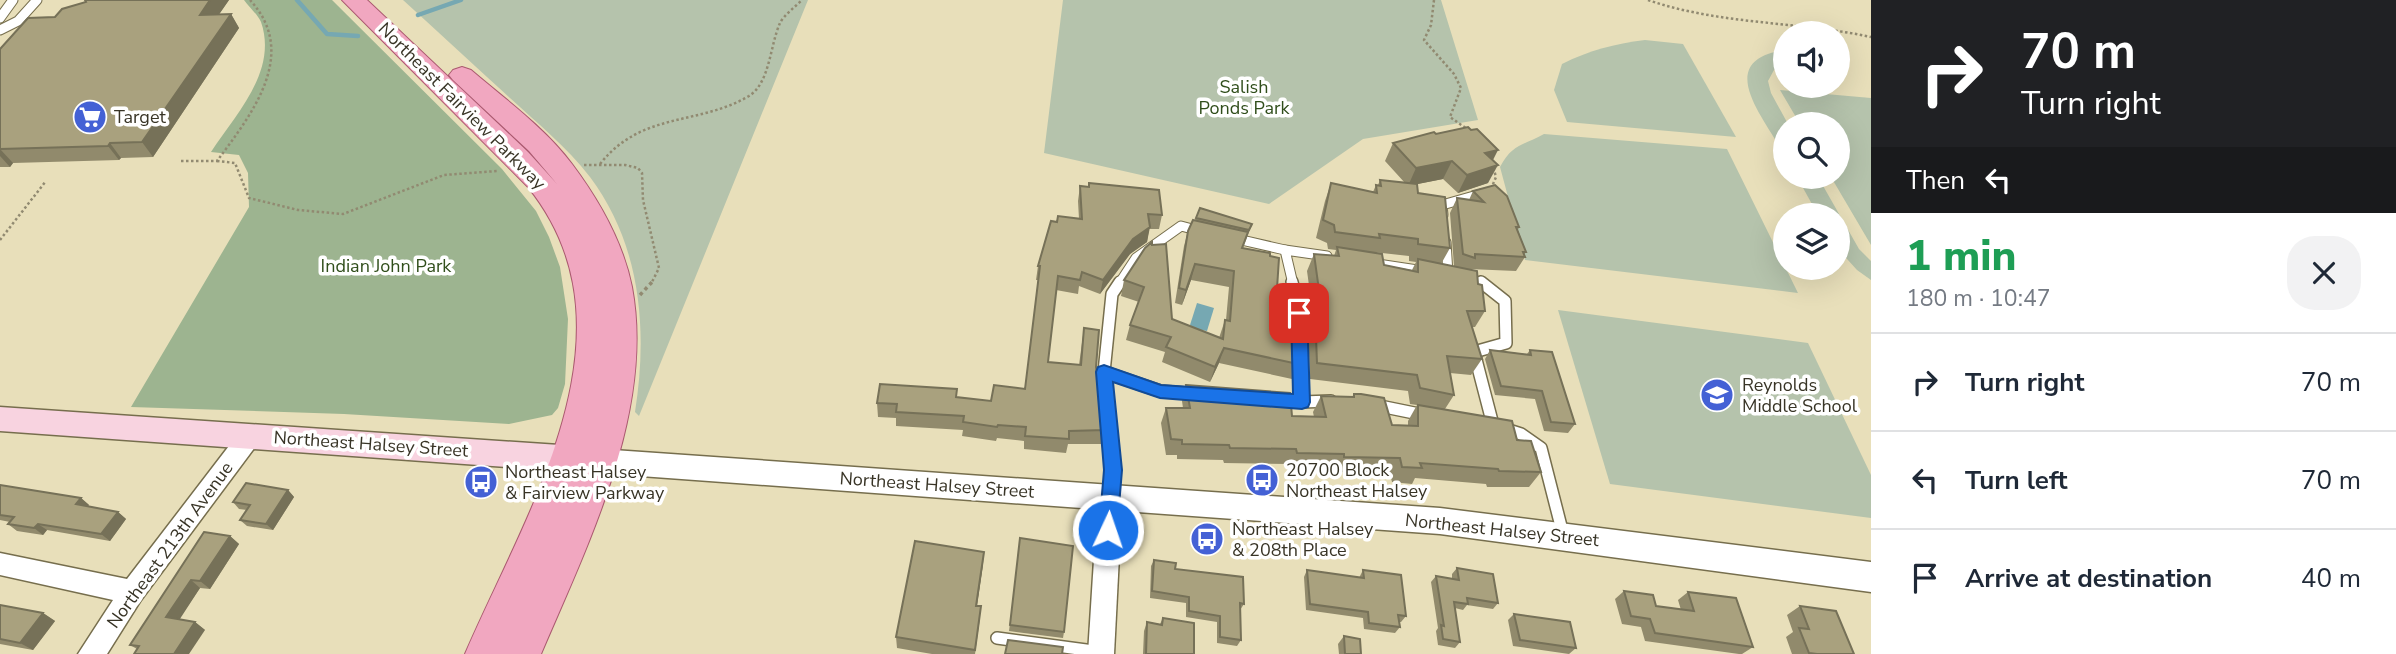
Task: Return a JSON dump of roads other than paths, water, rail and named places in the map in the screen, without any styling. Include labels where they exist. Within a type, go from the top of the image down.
[{"type":"main road","name":"Northeast Fairview Parkway","points":[[355,0],[530,171],[563,215],[575,242],[587,284],[593,331],[582,422],[586,502],[521,654]]},
{"type":"main road","name":"Northeast Fairview Parkway","points":[[382,0],[562,170],[599,229],[619,304],[620,357],[611,424],[556,499],[485,654]]},
{"type":"main road","name":"Northeast Halsey Street","points":[[0,419],[584,459]]},
{"type":"street","name":"Northeast 213th Avenue","points":[[91,654],[132,592],[250,436]]},
{"type":"street","name":"Northeast Halsey Street","points":[[584,459],[1440,522],[1564,536],[1869,581]]},
{"type":"street","points":[[1101,653],[1110,497]]},
{"type":"street","points":[[0,564],[132,592]]},
{"type":"lane","points":[[0,18],[13,0]]},
{"type":"lane","points":[[0,30],[18,21],[37,0]]},
{"type":"lane","points":[[1448,274],[1442,205],[1491,191]]},
{"type":"lane","points":[[1110,497],[1113,470],[1104,372],[1112,294],[1136,258],[1181,226],[1207,232]]},
{"type":"lane","points":[[1220,235],[1285,250],[1340,258]]},
{"type":"lane","points":[[1285,250],[1299,313],[1302,402]]},
{"type":"lane","points":[[1353,260],[1448,274],[1481,282],[1505,301],[1506,343],[1474,352],[1487,424],[1521,434],[1541,448],[1564,536]]},
{"type":"lane","points":[[1104,372],[1160,391],[1212,395]]},
{"type":"lane","points":[[1263,399],[1340,401]]},
{"type":"lane","points":[[1366,404],[1432,417]]},
{"type":"lane","points":[[997,638],[1101,653]]},
{"type":"water","points":[[1197,303],[1214,308],[1207,331],[1195,329],[1190,325]]},
{"type":"waterway","points":[[297,0],[327,34],[358,36]]},
{"type":"waterway","points":[[418,15],[461,0]]},
{"type":"place","name":"Target","points":[[90,117]]},
{"type":"place","name":"Reynolds Middle School","points":[[1717,395]]},
{"type":"place","name":"20700 Block Northeast Halsey","points":[[1262,480]]},
{"type":"place","name":"Northeast Halsey & Fairview Parkway","points":[[481,482]]},
{"type":"place","name":"Northeast Halsey & 208th Place","points":[[1207,539]]},
{"type":"park label","name":"Salish Ponds Park","points":[[1244,98]]},
{"type":"park label","name":"Indian John Park","points":[[386,266]]}]
